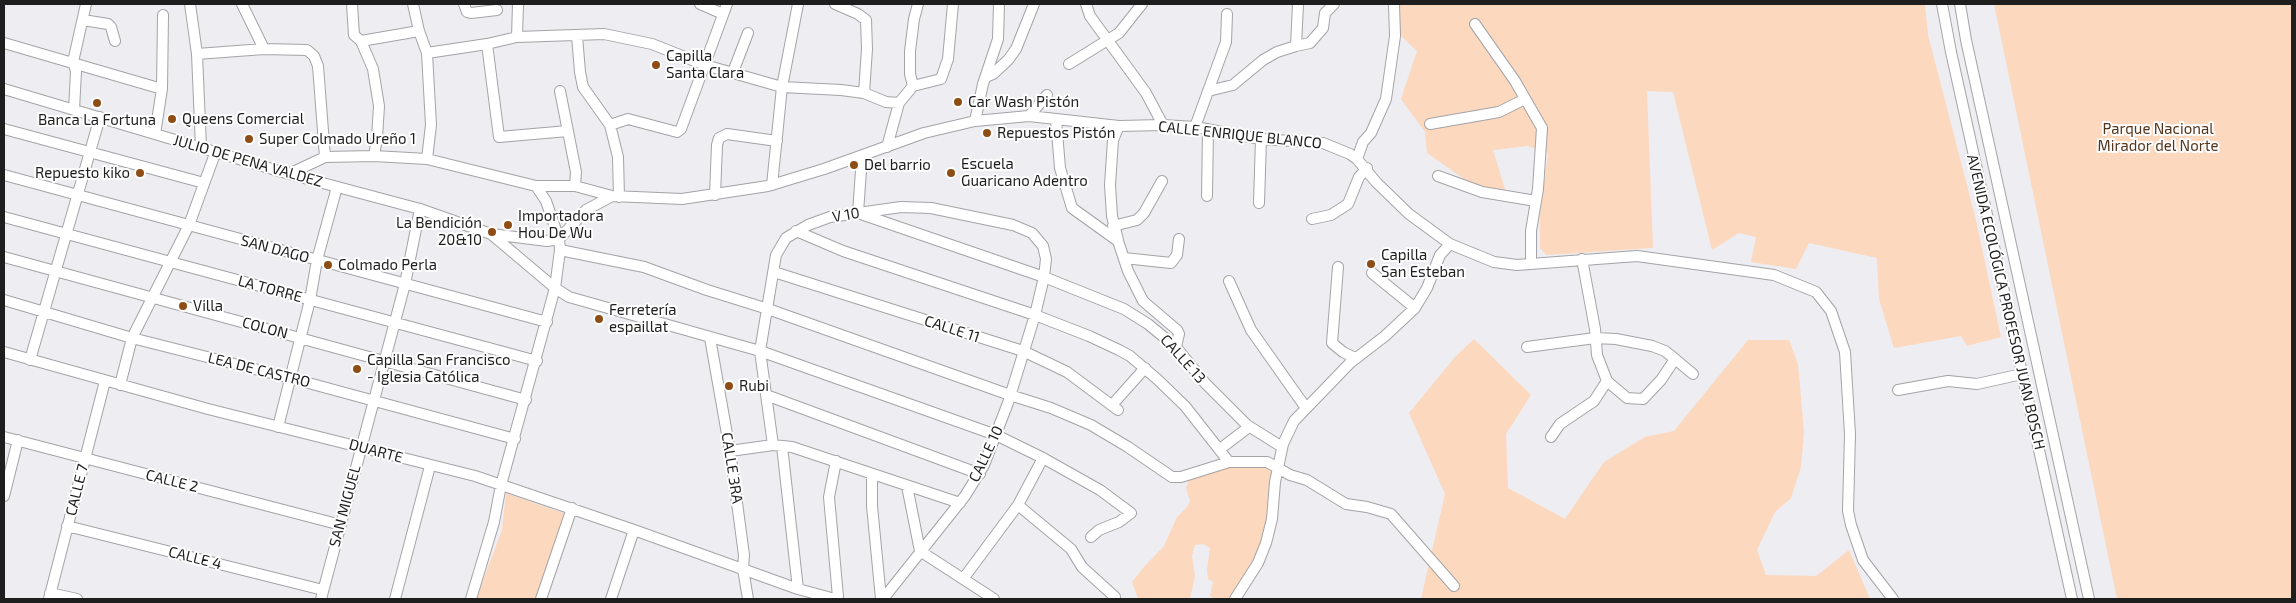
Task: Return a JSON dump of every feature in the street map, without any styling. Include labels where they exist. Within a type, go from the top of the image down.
[{"type":"street","points":[[74,110],[76,71],[73,62],[86,4]]},
{"type":"street","points":[[190,4],[197,54],[201,147]]},
{"type":"street","points":[[242,4],[264,50]]},
{"type":"street","points":[[352,4],[354,35],[361,41],[373,69],[378,106],[377,138],[374,156]]},
{"type":"street","points":[[413,4],[418,31],[428,53],[431,125],[426,159]]},
{"type":"street","points":[[464,4],[467,12],[471,13],[497,10]]},
{"type":"street","points":[[517,37],[518,4]]},
{"type":"street","points":[[700,4],[724,14]]},
{"type":"street","points":[[610,125],[628,119],[677,132],[681,129],[727,4]]},
{"type":"street","points":[[772,185],[782,87],[798,4]]},
{"type":"street","points":[[834,4],[858,14],[866,20],[867,49],[864,93]]},
{"type":"street","points":[[913,86],[910,51],[918,4]]},
{"type":"street","points":[[887,147],[899,103],[913,86],[941,80],[948,59],[953,4]]},
{"type":"street","points":[[975,121],[998,39],[999,4]]},
{"type":"street","points":[[986,77],[993,74],[1008,60],[1016,49],[1034,4]]},
{"type":"street","points":[[1086,4],[1090,16],[1146,93],[1163,125]]},
{"type":"street","points":[[1069,64],[1119,33],[1142,4]]},
{"type":"street","points":[[1296,46],[1298,4]]},
{"type":"street","points":[[1208,91],[1233,85],[1263,60],[1277,52],[1310,43],[1323,28],[1325,13],[1334,4]]},
{"type":"street","points":[[1357,159],[1386,99],[1394,46],[1394,4]]},
{"type":"street","name":"AVENIDA ECOLÓGICA PROFESOR JUAN BOSCH","points":[[1942,4],[1953,62],[2072,599]]},
{"type":"street","name":"AVENIDA ECOLÓGICA PROFESOR JUAN BOSCH","points":[[1960,4],[1968,50],[2089,599]]},
{"type":"street","points":[[1195,127],[1226,42],[1227,14]]},
{"type":"street","points":[[155,134],[162,89],[163,15]]},
{"type":"street","points":[[83,20],[108,24],[111,27],[115,41]]},
{"type":"street","points":[[1475,24],[1542,128],[1542,153],[1531,231],[1531,263]]},
{"type":"street","points":[[361,41],[418,31]]},
{"type":"street","points":[[733,72],[748,33]]},
{"type":"street","points":[[428,53],[487,44],[517,37],[604,34],[652,44],[705,65],[782,87],[864,93],[886,102],[899,103]]},
{"type":"street","points":[[559,245],[586,210],[615,196],[618,157],[610,125],[583,87],[577,36]]},
{"type":"street","points":[[4,43],[162,89]]},
{"type":"street","points":[[487,44],[497,134],[502,138],[568,131]]},
{"type":"street","points":[[197,54],[264,50],[307,50],[314,56],[318,66],[325,157],[289,174]]},
{"type":"street","name":"JULIO DE PENA VALDEZ","points":[[4,89],[289,174],[420,209],[491,234],[547,241],[644,267],[707,290],[768,308],[1051,408],[1091,424],[1128,446],[1172,477],[1181,477],[1229,462]]},
{"type":"street","points":[[560,91],[576,172],[576,186]]},
{"type":"street","points":[[1029,116],[1047,95]]},
{"type":"street","points":[[1430,124],[1499,112],[1525,100]]},
{"type":"street","name":"CALLE ENRIQUE BLANCO","points":[[325,157],[374,156],[426,159],[536,186],[576,186],[615,196],[682,199],[772,185],[862,156],[924,133],[975,121],[1029,116],[1118,126],[1163,125],[1195,127],[1261,138],[1315,141],[1350,154],[1357,159],[1367,168],[1376,182],[1409,214],[1450,244],[1494,262],[1517,265],[1637,256],[1680,260],[1774,275],[1816,292],[1831,311],[1845,352],[1850,434],[1848,511],[1851,525],[1863,560],[1894,599]]},
{"type":"street","points":[[30,360],[100,117]]},
{"type":"street","points":[[1056,120],[1060,168],[1072,208],[1118,241]]},
{"type":"street","points":[[1118,126],[1113,140],[1111,165],[1113,226],[1124,258],[1144,301],[1177,330],[1179,334],[1176,347]]},
{"type":"street","points":[[4,129],[204,183]]},
{"type":"street","points":[[1207,196],[1208,129]]},
{"type":"street","points":[[715,195],[717,145],[719,138],[727,134],[777,141]]},
{"type":"street","points":[[1259,203],[1261,138]]},
{"type":"street","points":[[120,385],[132,338],[189,225],[216,151]]},
{"type":"street","points":[[858,213],[862,156]]},
{"type":"street","points":[[1312,220],[1330,215],[1348,204],[1359,177],[1367,168]]},
{"type":"street","name":"SAN DAGO","points":[[4,176],[547,322]]},
{"type":"street","points":[[1438,176],[1482,192],[1536,201]]},
{"type":"street","points":[[1113,226],[1137,220],[1144,213],[1162,181]]},
{"type":"street","points":[[471,599],[494,522],[501,484],[526,400],[554,288],[559,245],[546,201],[536,186]]},
{"type":"street","points":[[278,426],[310,300],[317,260],[337,187]]},
{"type":"street","name":"V 10","points":[[798,589],[778,446],[766,395],[760,351],[776,256],[786,238],[796,231],[830,217],[901,207],[931,208],[1013,225],[1032,233],[1043,246],[1046,259],[1044,277],[1035,315]]},
{"type":"street","name":"SAN MIGUEL","points":[[322,595],[405,284],[420,209]]},
{"type":"street","name":"CALLE 13","points":[[858,213],[1044,277],[1112,303],[1148,324],[1176,347],[1205,383],[1249,427],[1282,447]]},
{"type":"street","name":"LA TORRE","points":[[4,218],[536,360]]},
{"type":"street","points":[[796,231],[843,251],[1035,315],[1098,340],[1130,356],[1185,406],[1229,462],[1267,462],[1290,475],[1307,480],[1346,504],[1368,507],[1391,514],[1454,586]]},
{"type":"street","name":"JULIO DE PENA VALDEZ","points":[[491,234],[554,288],[569,297],[760,351],[996,435],[1043,458],[1100,490],[1131,513],[1119,522],[1098,530],[1091,537]]},
{"type":"street","points":[[1124,258],[1171,263],[1177,255],[1179,238]]},
{"type":"street","points":[[1235,599],[1258,563],[1266,543],[1272,519],[1275,482],[1282,447],[1294,421],[1355,358],[1385,336],[1415,308],[1427,288],[1440,256],[1450,244]]},
{"type":"street","name":"COLON","points":[[4,257],[526,400]]},
{"type":"street","points":[[1582,259],[1597,355],[1607,381],[1627,398],[1643,399],[1661,380],[1675,359]]},
{"type":"street","points":[[1338,267],[1332,343],[1343,352],[1355,358]]},
{"type":"street","name":"CALLE 11","points":[[774,272],[1023,351],[1067,372],[1115,408],[1145,368]]},
{"type":"street","points":[[1372,273],[1415,308]]},
{"type":"street","points":[[1229,281],[1251,330],[1306,408]]},
{"type":"street","name":"LEA DE CASTRO","points":[[4,300],[132,338],[290,378],[515,439]]},
{"type":"street","name":"CALLE 10","points":[[882,599],[910,567],[920,551],[960,503],[980,474],[1010,395],[1035,315]]},
{"type":"street","name":"CALLE 3RA","points":[[710,338],[730,451],[748,599]]},
{"type":"street","points":[[1527,347],[1595,338],[1616,339],[1652,346],[1665,351],[1693,374]]},
{"type":"street","name":"DUARTE","points":[[4,352],[120,385],[475,476],[572,508],[798,589],[835,599],[838,597],[830,497],[836,461]]},
{"type":"street","points":[[1898,390],[1948,381],[1977,384],[2022,374]]},
{"type":"street","name":"CALLE 7","points":[[50,596],[106,381]]},
{"type":"street","points":[[1551,437],[1560,424],[1594,401],[1607,381]]},
{"type":"street","points":[[766,395],[980,474]]},
{"type":"street","points":[[1220,449],[1249,427]]},
{"type":"street","name":"CALLE 2","points":[[4,437],[341,524]]},
{"type":"street","points":[[4,496],[18,440]]},
{"type":"street","points":[[730,451],[778,446],[836,461],[960,503]]},
{"type":"street","points":[[963,579],[1018,505],[1043,458]]},
{"type":"street","points":[[395,599],[430,466]]},
{"type":"street","points":[[872,474],[872,506],[882,599]]},
{"type":"street","points":[[907,486],[920,551],[994,599]]},
{"type":"street","points":[[1018,505],[1071,550],[1082,567],[1116,597]]},
{"type":"street","points":[[541,599],[572,508]]},
{"type":"street","name":"CALLE 4","points":[[67,526],[322,595]]},
{"type":"street","points":[[612,599],[634,530]]},
{"type":"street","points":[[50,596],[77,599]]},
{"type":"green space","points":[[1398,4],[1925,4],[1928,35],[1975,216],[2001,337],[1967,346],[1961,336],[1894,348],[1879,299],[1877,258],[1809,243],[1796,269],[1751,262],[1756,237],[1739,233],[1712,250],[1673,92],[1647,91],[1653,248],[1546,255],[1540,248],[1540,216],[1548,153],[1528,146],[1493,150],[1508,199],[1484,193],[1427,153],[1425,132],[1401,99],[1417,51],[1399,34]]},
{"type":"green space","name":"Parque Nacional Mirador del Norte","points":[[1994,4],[2292,4],[2292,599],[2117,599]]},
{"type":"green space","points":[[1474,339],[1531,395],[1506,434],[1508,488],[1565,519],[1604,462],[1645,437],[1674,431],[1748,340],[1789,340],[1798,364],[1804,432],[1801,467],[1791,498],[1775,512],[1757,550],[1766,575],[1816,576],[1849,550],[1870,599],[1421,599],[1445,494],[1409,413],[1455,357]]},
{"type":"green space","points":[[1219,465],[1273,467],[1266,542],[1234,599],[1215,599],[1210,596],[1213,582],[1208,579],[1207,570],[1210,548],[1203,544],[1195,545],[1192,556],[1195,576],[1190,599],[1138,599],[1132,582],[1164,546],[1177,517],[1188,506],[1190,501],[1186,488],[1189,479]]},
{"type":"green space","points":[[506,493],[563,513],[564,529],[541,599],[476,599],[502,530]]},
{"type":"place","name":"Capilla Santa Clara","points":[[656,65]]},
{"type":"place","name":"Car Wash Pistón","points":[[958,102]]},
{"type":"place","name":"Banca La Fortuna","points":[[97,103]]},
{"type":"place","name":"Queens Comercial","points":[[172,119]]},
{"type":"place","name":"Repuestos Pistón","points":[[987,133]]},
{"type":"place","name":"Super Colmado Ureño 1","points":[[249,139]]},
{"type":"place","name":"Del barrio","points":[[854,165]]},
{"type":"place","name":"Repuesto kiko","points":[[140,173]]},
{"type":"place","name":"Escuela Guaricano Adentro","points":[[951,173]]},
{"type":"place","name":"Importadora Hou De Wu","points":[[508,225]]},
{"type":"place","name":"La Bendición 20&10","points":[[492,232]]},
{"type":"place","name":"Capilla San Esteban","points":[[1371,264]]},
{"type":"place","name":"Colmado Perla","points":[[328,265]]},
{"type":"place","name":"Villa","points":[[183,306]]},
{"type":"place","name":"Ferretería espaillat","points":[[599,319]]},
{"type":"place","name":"Capilla San Francisco - Iglesia Católica","points":[[357,369]]},
{"type":"place","name":"Rubi","points":[[729,386]]}]
